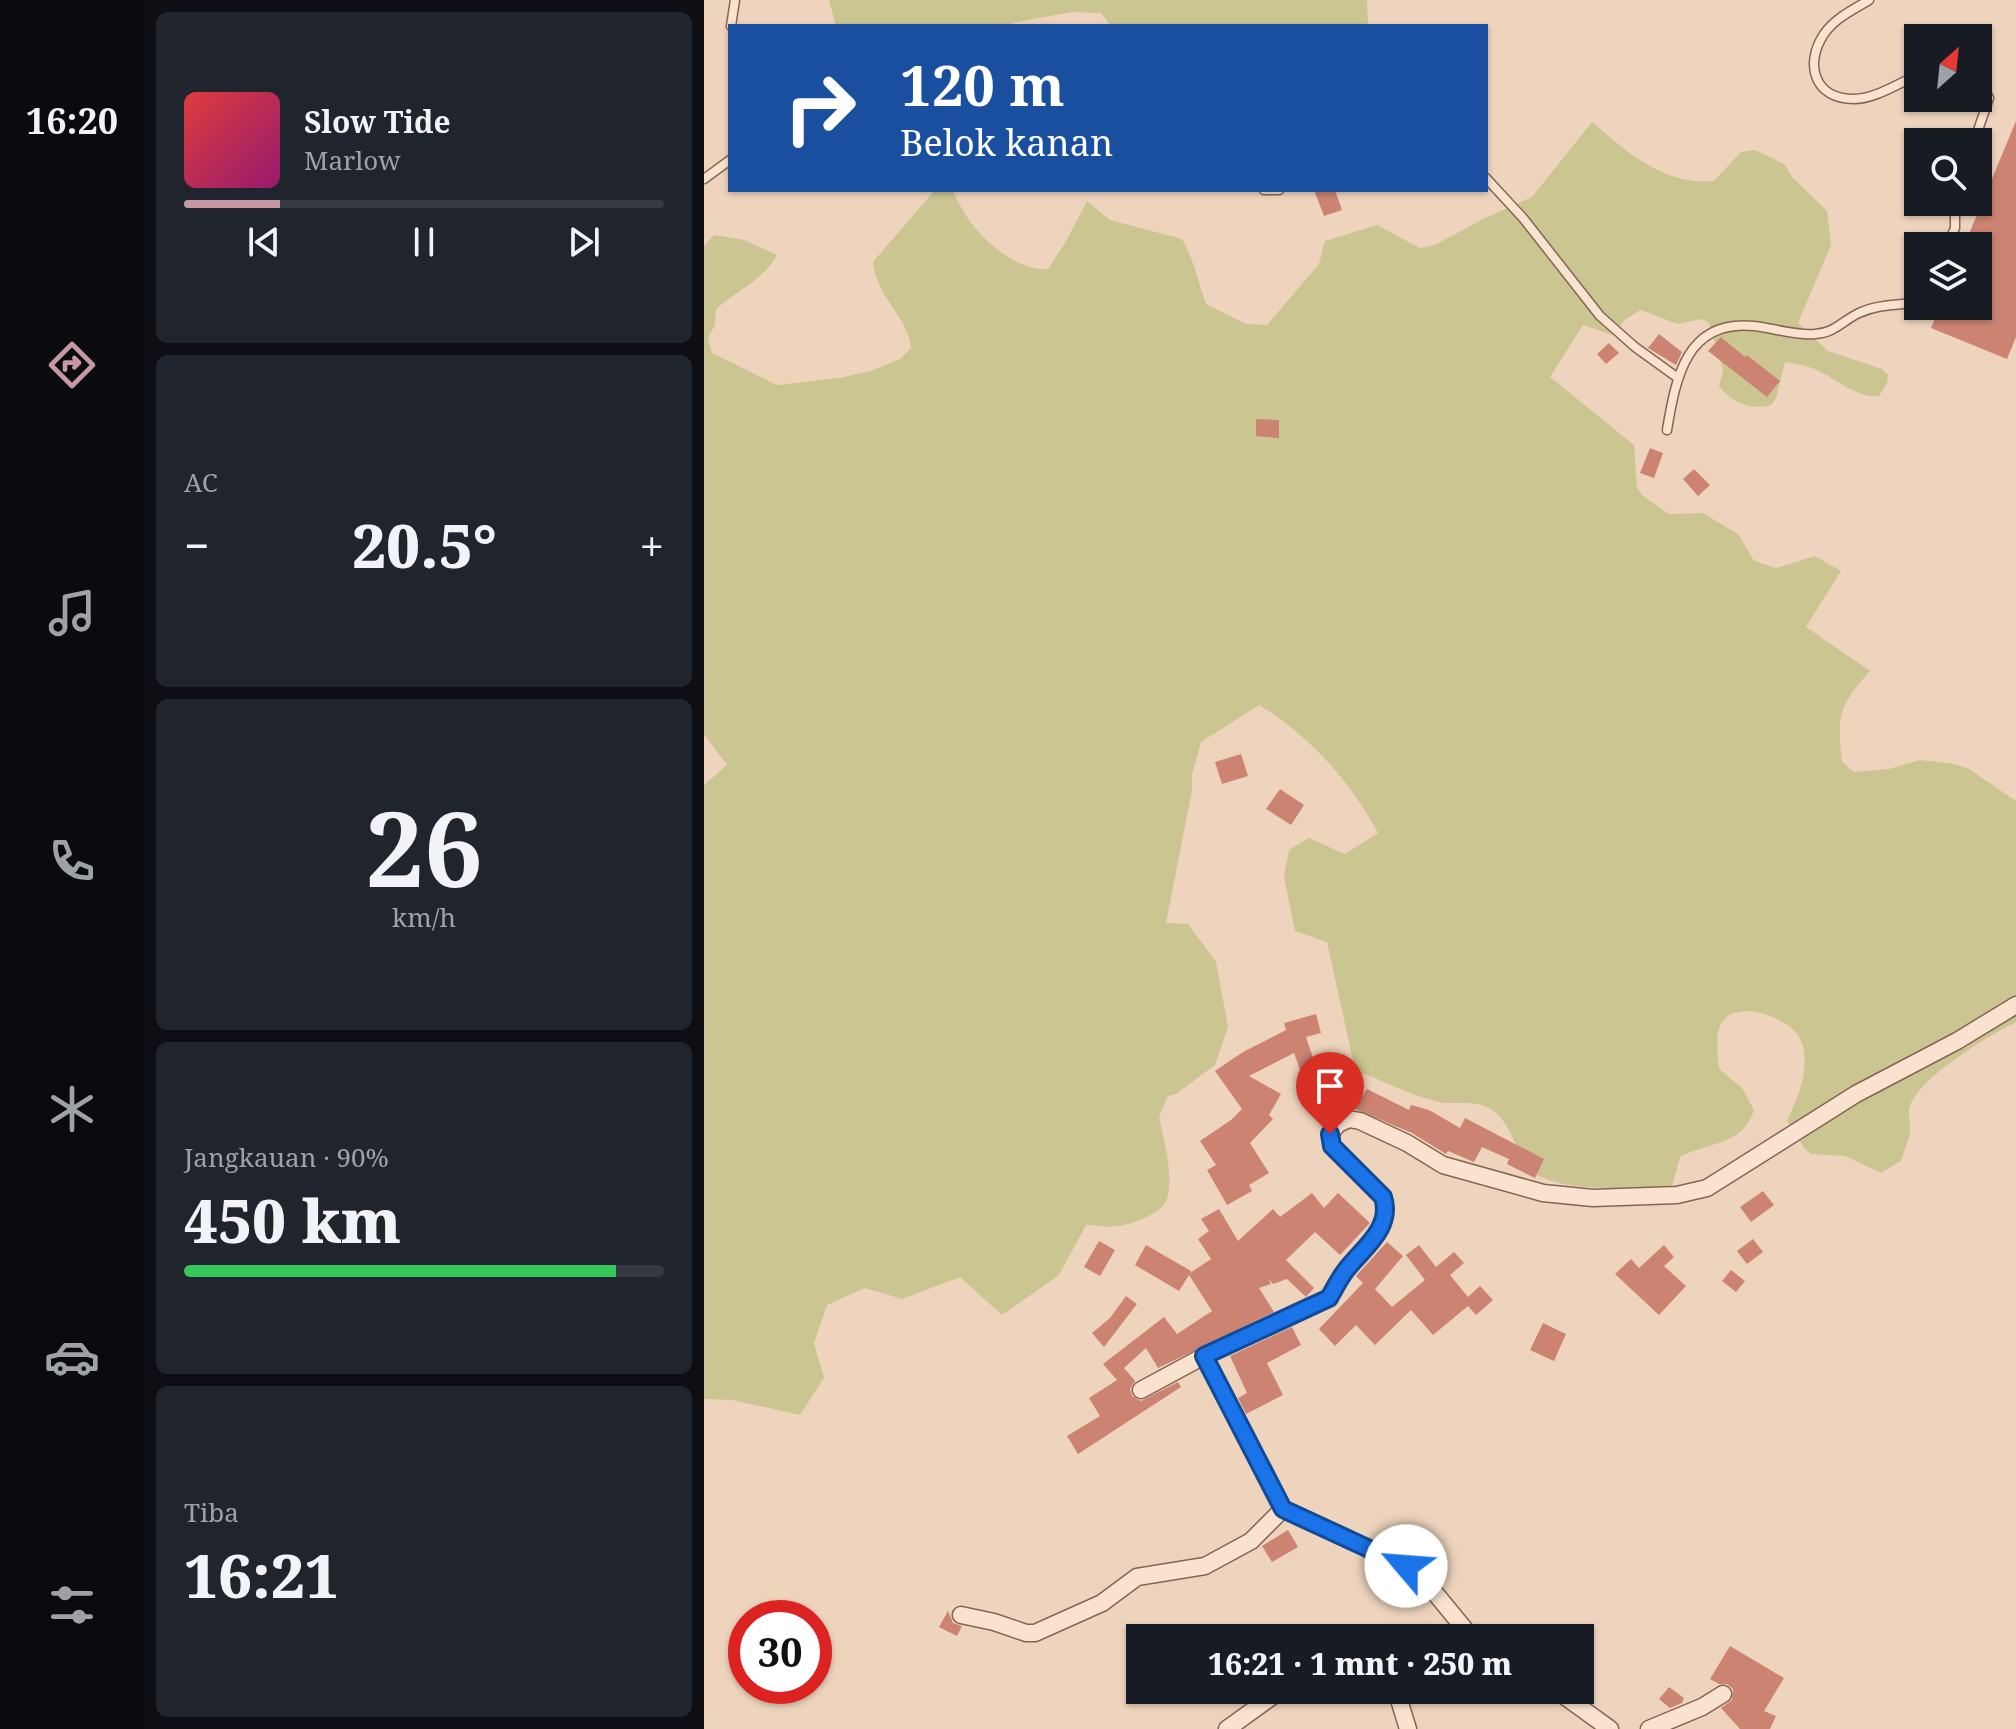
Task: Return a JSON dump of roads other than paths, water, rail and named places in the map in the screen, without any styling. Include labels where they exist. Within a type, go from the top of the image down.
[{"type":"street","points":[[1141,1390],[1204,1356],[1329,1298],[1344,1273],[1373,1242],[1385,1218],[1383,1197],[1332,1146],[1330,1134],[1338,1124],[1349,1119],[1407,1143],[1443,1165],[1543,1193],[1593,1198],[1677,1195],[1707,1188],[1856,1094],[1957,1041],[2016,1005]]},
{"type":"street","points":[[1204,1356],[1283,1509],[1406,1566],[1426,1582],[1460,1624]]},
{"type":"street","points":[[961,1615],[1035,1633],[1102,1603],[1137,1577],[1205,1566],[1251,1541],[1283,1509]]},
{"type":"street","points":[[1649,1729],[1702,1707],[1723,1694]]},
{"type":"street","points":[[1227,1729],[1262,1704]]},
{"type":"street","points":[[1400,1704],[1408,1729]]},
{"type":"street","points":[[1575,1704],[1610,1729]]},
{"type":"lane","points":[[731,24],[735,0]]},
{"type":"lane","points":[[1869,0],[1835,21],[1824,33],[1816,50],[1813,68],[1818,84],[1835,96],[1864,98],[1904,81]]},
{"type":"lane","points":[[704,179],[728,161]]},
{"type":"lane","points":[[1488,180],[1523,218],[1600,316],[1635,347],[1678,378]]},
{"type":"lane","points":[[1667,430],[1678,378],[1707,332],[1731,324],[1813,335],[1836,331],[1854,315],[1872,308],[1904,304]]}]
